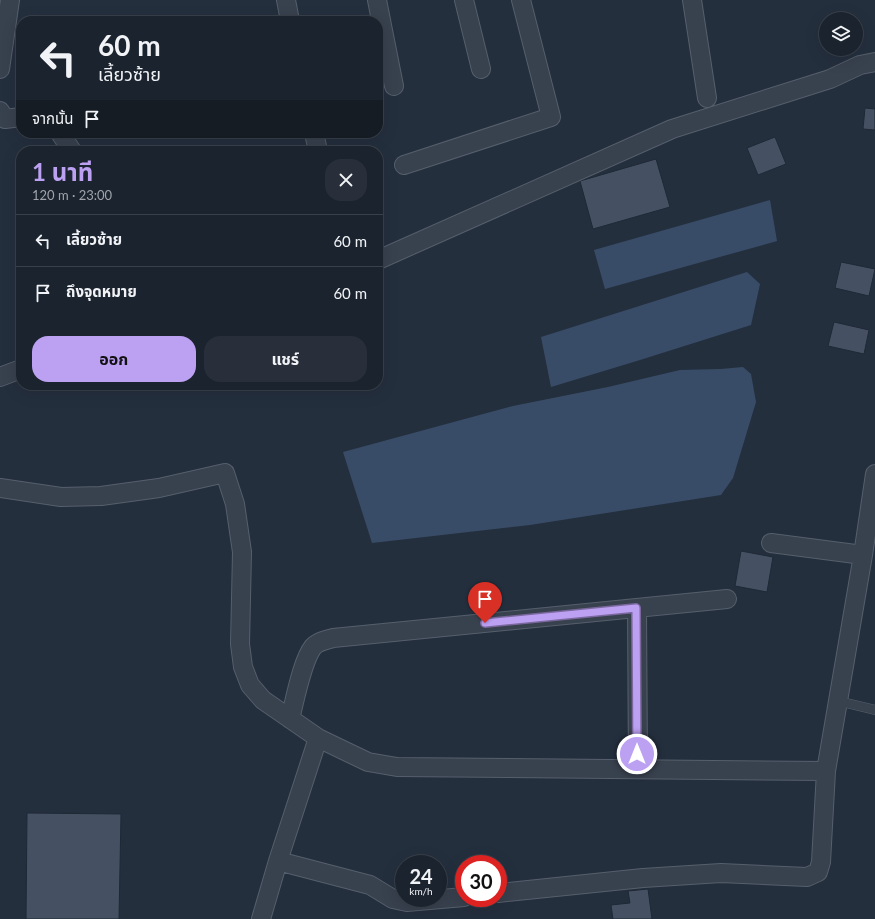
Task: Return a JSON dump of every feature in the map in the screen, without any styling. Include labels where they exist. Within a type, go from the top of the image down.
[{"type":"street","points":[[0,69],[10,0]]},
{"type":"street","points":[[286,0],[289,16]]},
{"type":"street","points":[[377,0],[380,16]]},
{"type":"street","points":[[464,0],[481,69]]},
{"type":"street","points":[[404,165],[551,117],[521,0]]},
{"type":"street","points":[[692,0],[707,98]]},
{"type":"street","points":[[383,30],[394,86]]},
{"type":"street","points":[[383,258],[672,129],[830,79],[860,65],[875,62]]},
{"type":"street","points":[[0,111],[5,119],[16,118]]},
{"type":"street","points":[[0,377],[16,371]]},
{"type":"street","points":[[1,485],[61,497],[101,496],[159,488],[224,473],[235,504],[242,552],[240,644],[243,667],[250,685],[264,700],[318,738],[368,762],[398,767],[826,771]]},
{"type":"street","points":[[507,892],[643,878],[713,874],[807,877],[818,872],[821,862],[826,771],[863,555],[875,474]]},
{"type":"street","points":[[771,543],[863,555]]},
{"type":"street","points":[[290,719],[303,667],[314,647],[322,641],[333,638],[727,599]]},
{"type":"street","points":[[636,608],[638,769]]},
{"type":"street","points":[[261,919],[278,861],[318,738]]},
{"type":"street","points":[[278,861],[370,885],[393,899],[407,902],[455,898]]},
{"type":"lane","points":[[838,701],[875,710]]},
{"type":"water","points":[[770,200],[777,241],[605,289],[594,250]]},
{"type":"water","points":[[747,272],[760,284],[751,325],[551,387],[541,337]]},
{"type":"water","points":[[743,367],[751,374],[756,402],[733,478],[721,495],[530,525],[372,543],[343,452],[513,406],[608,387],[680,370]]},
{"type":"building","points":[[865,108],[875,109],[875,130],[863,129]]},
{"type":"building","points":[[775,137],[786,164],[758,175],[747,148]]},
{"type":"building","points":[[656,159],[670,207],[593,229],[580,181]]},
{"type":"building","points":[[841,262],[875,269],[869,296],[835,288]]},
{"type":"building","points":[[834,322],[869,330],[864,354],[828,346]]},
{"type":"building","points":[[741,551],[773,557],[767,592],[735,586]]},
{"type":"building","points":[[27,813],[121,814],[119,919],[26,919]]},
{"type":"building","points":[[648,889],[652,919],[613,919],[611,905],[630,903],[628,891]]},
{"type":"route","points":[[485,623],[636,608],[637,754]]}]
